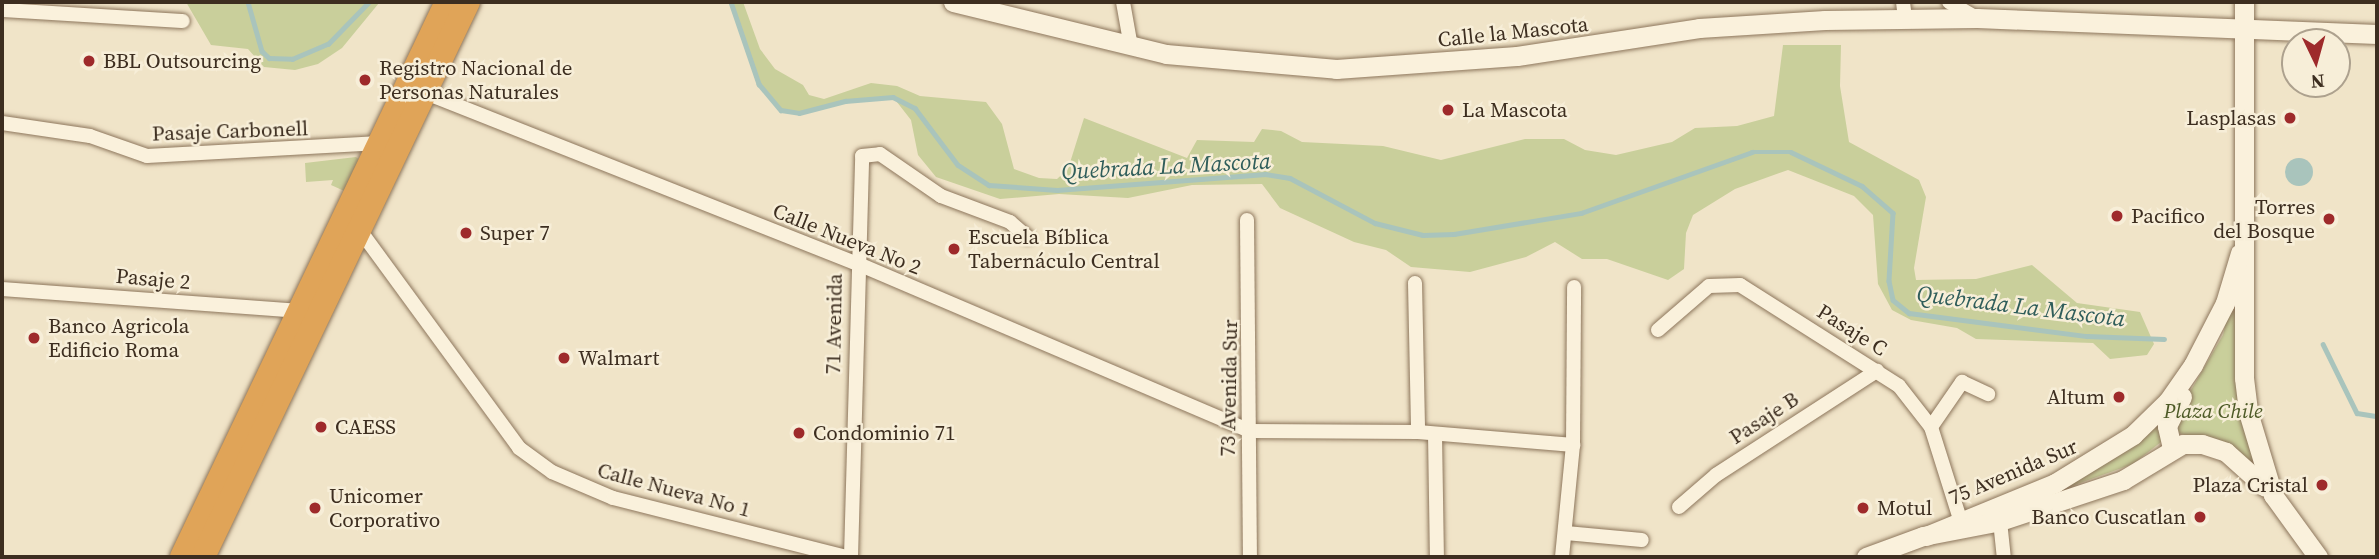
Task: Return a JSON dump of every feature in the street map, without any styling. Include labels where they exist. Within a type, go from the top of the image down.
[{"type":"highway","points":[[182,557],[447,2]]},
{"type":"highway","points":[[203,557],[468,2]]},
{"type":"main road","name":"Calle la Mascota","points":[[953,2],[1131,47],[1250,65],[1395,67],[1517,56],[1699,29],[1904,10],[1977,18],[2377,34]]},
{"type":"main road","points":[[2244,2],[2244,378],[2253,437],[2273,495]]},
{"type":"main road","name":"75 Avenida Sur","points":[[1866,557],[1926,536],[1960,519],[2055,483],[2133,435],[2168,401],[2193,365],[2225,303],[2245,236]]},
{"type":"main road","points":[[2225,303],[2211,351],[2170,417],[2172,447],[2194,443],[2226,452],[2273,495],[2318,557]]},
{"type":"main road","name":"75 Avenida Sur","points":[[1926,536],[2000,521],[2123,480],[2172,447]]},
{"type":"street","points":[[1123,2],[1131,47]]},
{"type":"street","points":[[1949,2],[1977,18]]},
{"type":"street","points":[[2,10],[183,21]]},
{"type":"street","name":"Calle Nueva No 2","points":[[426,93],[856,263],[1249,431]]},
{"type":"street","name":"Pasaje Carbonell","points":[[2,123],[90,136],[147,156],[380,143]]},
{"type":"street","name":"71 Avenida","points":[[849,557],[859,166],[862,156],[869,152],[880,154],[941,196],[1010,222],[1027,237]]},
{"type":"street","name":"73 Avenida Sur","points":[[1247,220],[1251,324],[1250,557]]},
{"type":"street","name":"Calle Nueva No 1","points":[[359,229],[519,448],[552,472],[613,498],[849,557]]},
{"type":"street","points":[[1415,283],[1418,432]]},
{"type":"street","name":"Pasaje C","points":[[1658,330],[1709,286],[1740,285],[1899,386],[1931,427],[1960,519]]},
{"type":"street","points":[[1562,557],[1573,444],[1574,287]]},
{"type":"street","name":"Pasaje 2","points":[[2,289],[300,311]]},
{"type":"street","name":"Pasaje B","points":[[1679,507],[1716,475],[1877,371]]},
{"type":"street","points":[[1931,427],[1962,382],[1988,394]]},
{"type":"street","points":[[1249,431],[1418,432],[1573,444]]},
{"type":"street","points":[[1435,433],[1437,557]]},
{"type":"street","points":[[2000,521],[2004,557]]},
{"type":"street","points":[[1566,533],[1642,540]]},
{"type":"green space","points":[[186,2],[379,3],[342,48],[318,64],[295,70],[264,67],[248,49],[211,45]]},
{"type":"green space","points":[[731,2],[743,2],[760,49],[775,69],[803,85],[809,95],[824,99],[871,83],[897,86],[920,96],[986,102],[1002,124],[1014,169],[1039,178],[1057,179],[1068,169],[1084,118],[1187,158],[1197,140],[1254,142],[1262,129],[1281,131],[1302,142],[1383,146],[1441,160],[1525,139],[1564,139],[1585,150],[1616,155],[1672,142],[1695,128],[1737,126],[1774,116],[1783,45],[1841,45],[1840,86],[1849,142],[1919,180],[1926,197],[1914,268],[1916,280],[1976,279],[2032,265],[2077,303],[2140,312],[2154,344],[2147,355],[2110,359],[2093,343],[1976,339],[1957,328],[1911,320],[1892,310],[1878,284],[1873,215],[1854,196],[1788,170],[1735,189],[1693,215],[1686,233],[1684,269],[1668,280],[1607,259],[1582,259],[1555,242],[1526,257],[1470,272],[1411,267],[1386,250],[1354,242],[1280,208],[1262,184],[1192,185],[1128,198],[1059,194],[1000,199],[936,177],[918,155],[911,120],[893,97],[845,101],[799,113],[781,110],[759,84]]},
{"type":"green space","points":[[356,157],[362,162],[351,194],[331,185],[333,180],[306,182],[305,163]]},
{"type":"green space","name":"Plaza Chile","points":[[2237,270],[2253,462],[2177,432],[2180,409],[2223,335]]},
{"type":"green space","points":[[2173,403],[2161,442],[2133,464],[2038,498],[2115,457]]},
{"type":"water","points":[[2299,158],[2309,162],[2313,172],[2309,182],[2299,186],[2289,182],[2285,172],[2289,162]]},
{"type":"waterway","name":"Quebrada La Mascota","points":[[248,2],[262,51],[269,58],[292,59],[328,44],[369,2]]},
{"type":"waterway","name":"Quebrada La Mascota","points":[[731,2],[759,84],[781,110],[799,113],[845,101],[893,97],[915,108],[958,165],[989,185],[1057,190],[1265,174],[1290,178],[1375,223],[1423,235],[1454,234],[1581,213],[1752,152],[1791,152],[1862,186],[1893,213],[1889,281],[1893,300],[1909,313],[2087,336],[2164,339]]},
{"type":"waterway","name":"Quebrada La Mascota","points":[[2323,344],[2357,413],[2377,416]]},
{"type":"place","name":"BBL Outsourcing","points":[[89,61]]},
{"type":"place","name":"Registro Nacional de Personas Naturales","points":[[365,80]]},
{"type":"place","name":"La Mascota","points":[[1448,110]]},
{"type":"place","name":"Lasplasas","points":[[2290,118]]},
{"type":"place","name":"Pacifico","points":[[2117,216]]},
{"type":"place","name":"Torres del Bosque","points":[[2329,219]]},
{"type":"place","name":"Super 7","points":[[466,233]]},
{"type":"place","name":"Escuela Bíblica Tabernáculo Central","points":[[954,249]]},
{"type":"place","name":"Banco Agricola Edificio Roma","points":[[34,338]]},
{"type":"place","name":"Walmart","points":[[564,358]]},
{"type":"place","name":"Altum","points":[[2119,397]]},
{"type":"place","name":"CAESS","points":[[321,427]]},
{"type":"place","name":"Condominio 71","points":[[799,433]]},
{"type":"place","name":"Plaza Cristal","points":[[2322,485]]},
{"type":"place","name":"Unicomer Corporativo","points":[[315,508]]},
{"type":"place","name":"Motul","points":[[1863,508]]},
{"type":"place","name":"Banco Cuscatlan","points":[[2200,517]]}]
